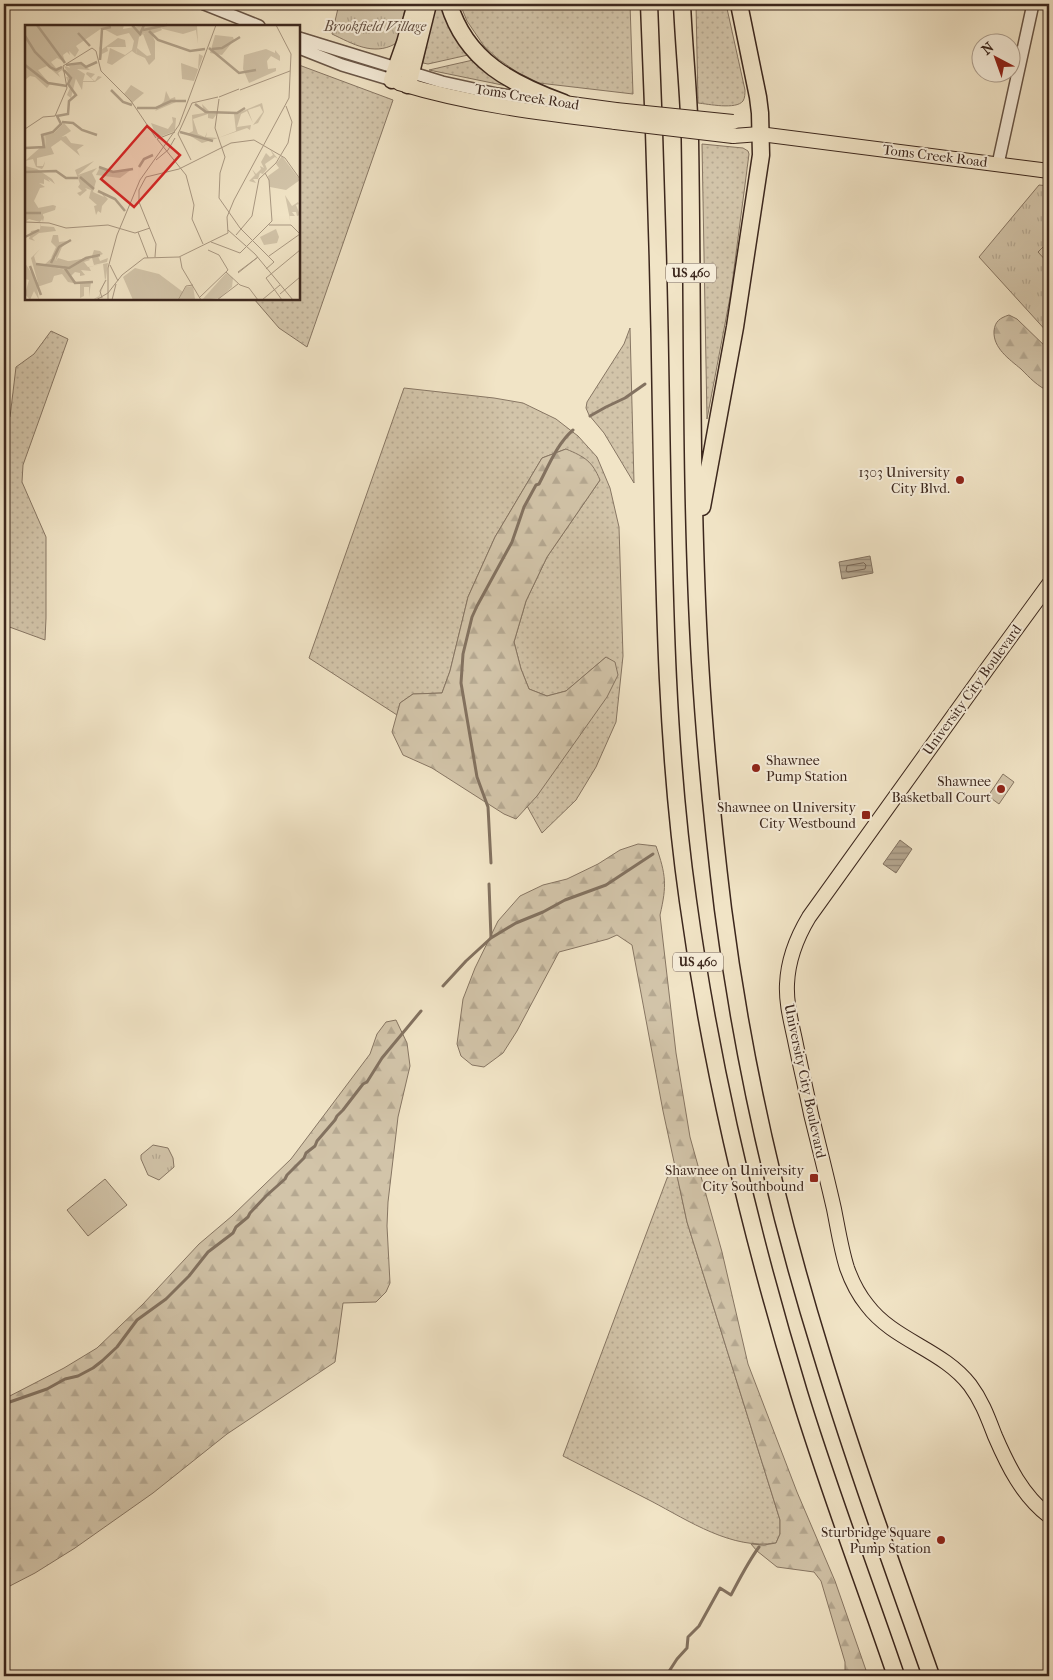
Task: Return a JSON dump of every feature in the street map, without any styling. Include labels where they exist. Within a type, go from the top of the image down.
[{"type":"highway","points":[[402,76],[405,43],[416,4]]},
{"type":"highway","points":[[402,76],[428,4]]},
{"type":"highway","points":[[449,4],[458,26],[469,44],[491,67],[527,89],[564,103]]},
{"type":"highway","name":"US 460","points":[[649,4],[658,221],[666,660],[676,795],[688,900],[722,1096],[762,1266],[815,1443],[896,1676]]},
{"type":"highway","name":"US 460","points":[[682,4],[690,137],[696,542],[700,658],[709,788],[728,942],[753,1078],[785,1222],[818,1343],[846,1431],[930,1676]]},
{"type":"highway","points":[[696,542],[735,327],[761,155],[758,97],[739,4]]},
{"type":"main road","name":"Toms Creek Road","points":[[402,76],[439,95],[494,107],[616,116],[733,129],[1049,171]]},
{"type":"main road","name":"Toms Creek Road","points":[[564,103],[616,116]]},
{"type":"main road","name":"University City Boulevard","points":[[1049,584],[809,917],[792,953],[787,984],[789,1014],[801,1069],[843,1252],[854,1285],[866,1304],[884,1324],[894,1332],[941,1358],[969,1384],[987,1414],[1015,1478],[1028,1496],[1049,1516]]},
{"type":"street","points":[[204,4],[256,25]]},
{"type":"street","points":[[998,164],[1033,4]]},
{"type":"street","name":"Toms Creek Road","points":[[300,38],[402,76]]},
{"type":"street","name":"Toms Creek Road","points":[[300,48],[342,65],[442,82],[497,94],[564,103]]},
{"type":"green space","name":"Brookfield Village","points":[[339,4],[406,4],[399,37],[395,44],[379,49],[371,49],[355,45],[332,34]]},
{"type":"green space","points":[[434,4],[441,4],[468,55],[428,64],[423,63]]},
{"type":"green space","points":[[460,4],[630,4],[633,94],[539,83],[517,72],[498,59],[484,46],[467,21]]},
{"type":"green space","points":[[696,4],[726,4],[745,90],[744,100],[739,104],[722,106],[698,103]]},
{"type":"green space","points":[[473,60],[486,73],[507,86],[429,70]]},
{"type":"green space","points":[[300,65],[393,100],[307,347],[279,328],[255,300],[300,300]]},
{"type":"green space","points":[[702,144],[743,148],[749,154],[731,292],[707,419]]},
{"type":"green space","points":[[1039,185],[1049,186],[1049,334],[979,257]]},
{"type":"green space","points":[[1049,241],[1049,264],[1038,252]]},
{"type":"green space","points":[[1009,315],[1017,319],[1049,350],[1049,391],[1030,378],[1007,357],[996,343],[994,331],[997,322]]},
{"type":"green space","points":[[630,328],[634,483],[604,433],[589,415],[586,408],[587,402],[624,344]]},
{"type":"green space","points":[[51,331],[68,339],[23,465],[22,482],[46,537],[45,640],[4,625],[4,423],[10,417],[16,367],[34,354]]},
{"type":"green space","points":[[404,388],[523,403],[556,419],[578,436],[597,457],[610,488],[619,527],[623,656],[616,722],[596,767],[576,800],[542,833],[527,806],[537,796],[606,657],[566,691],[547,696],[529,689],[521,669],[514,642],[526,601],[547,557],[600,480],[566,449],[542,458],[495,537],[468,597],[450,671],[442,693],[413,694],[400,703],[397,715],[309,658]]},
{"type":"green space","points":[[566,449],[587,460],[594,468],[600,480],[547,557],[526,601],[514,642],[521,669],[529,689],[547,696],[566,691],[606,657],[615,662],[618,675],[607,697],[537,796],[516,819],[504,814],[432,768],[403,755],[392,732],[400,703],[413,694],[442,693],[450,671],[468,597],[495,537],[542,458]]},
{"type":"green space","name":"Shawnee Basketball Court","points":[[1003,774],[1014,782],[999,804],[988,796]]},
{"type":"green space","points":[[638,844],[656,846],[664,873],[664,896],[660,915],[676,1053],[690,1137],[722,1252],[748,1364],[797,1492],[835,1581],[868,1676],[845,1676],[845,1662],[821,1581],[814,1572],[777,1567],[751,1544],[764,1545],[776,1543],[780,1534],[780,1520],[687,1222],[663,1111],[632,945],[617,935],[559,952],[517,1031],[503,1053],[484,1067],[472,1065],[461,1056],[457,1044],[463,999],[475,968],[498,921],[520,896],[543,885],[567,879],[598,864],[620,850]]},
{"type":"green space","points":[[396,1020],[407,1043],[410,1066],[398,1117],[388,1202],[387,1226],[390,1283],[386,1292],[376,1302],[343,1303],[335,1362],[227,1434],[153,1493],[75,1548],[35,1573],[4,1589],[4,1399],[64,1368],[97,1348],[143,1304],[199,1244],[232,1216],[291,1159],[370,1054],[377,1034],[386,1022]]},
{"type":"green space","points":[[153,1145],[168,1148],[173,1158],[174,1167],[159,1180],[148,1175],[141,1159],[141,1155]]},
{"type":"green space","points":[[676,1170],[687,1222],[780,1520],[780,1534],[776,1543],[743,1542],[711,1532],[563,1456],[669,1173]]},
{"type":"green space","points":[[105,1179],[127,1205],[88,1236],[67,1210]]},
{"type":"water","points":[[870,556],[873,573],[842,579],[839,562]]},
{"type":"water","points":[[900,840],[912,849],[896,873],[883,864]]},
{"type":"waterway","points":[[590,416],[625,398],[645,384]]},
{"type":"waterway","points":[[491,863],[488,807],[477,777],[461,683],[463,654],[472,617],[512,542],[524,507],[536,485],[539,484],[558,448],[573,430]]},
{"type":"waterway","points":[[443,986],[491,938],[516,923],[543,912],[565,900],[606,885],[653,854]]},
{"type":"waterway","points":[[489,884],[491,938]]},
{"type":"waterway","points":[[4,1404],[47,1389],[65,1379],[78,1376],[93,1368],[117,1347],[137,1320],[166,1299],[189,1276],[208,1252],[233,1233],[236,1227],[248,1217],[266,1196],[285,1179],[304,1158],[306,1153],[315,1146],[337,1116],[363,1084],[367,1082],[382,1058],[421,1011]]},
{"type":"waterway","points":[[666,1676],[687,1648],[688,1637],[699,1626],[720,1588],[731,1595],[759,1547]]},
{"type":"place","name":"1303 University City Blvd.","points":[[960,480]]},
{"type":"place","name":"Shawnee Pump Station","points":[[756,768]]},
{"type":"place","name":"Shawnee Basketball Court","points":[[1001,789]]},
{"type":"place","name":"Shawnee on University City Westbound","points":[[866,815]]},
{"type":"place","name":"Shawnee on University City Southbound","points":[[814,1178]]},
{"type":"place","name":"Sturbridge Square Pump Station","points":[[941,1540]]}]
